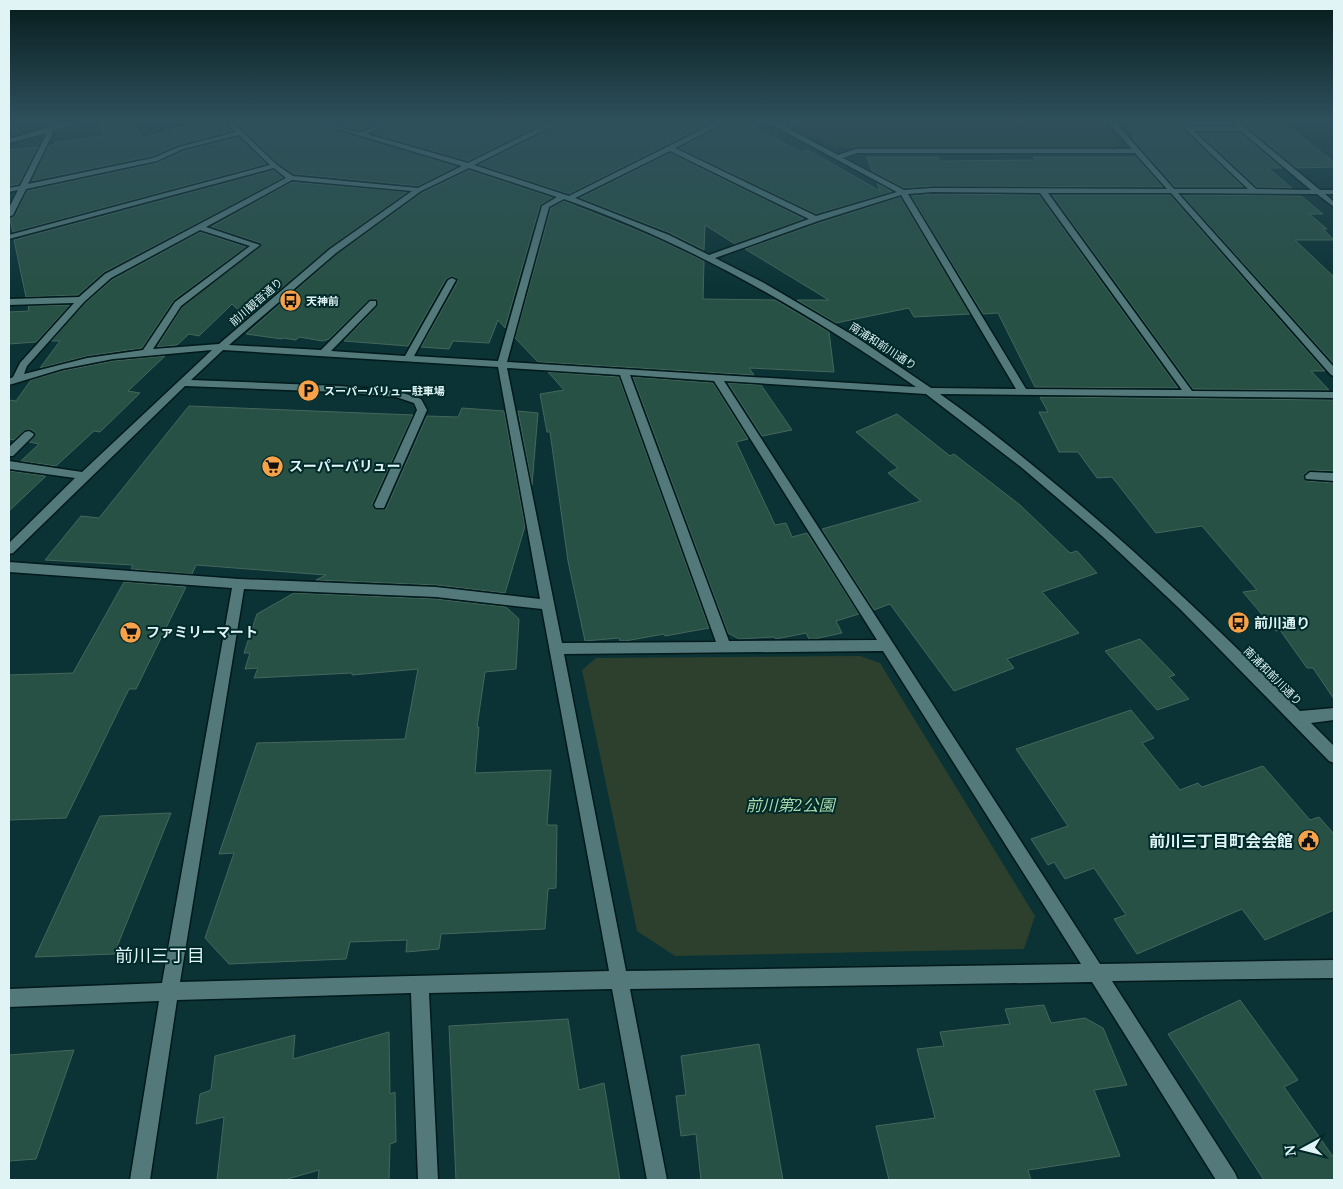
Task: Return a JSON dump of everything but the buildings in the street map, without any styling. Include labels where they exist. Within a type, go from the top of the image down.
[{"type":"street","points":[[9,215],[27,177]]},
{"type":"street","points":[[9,190],[74,177]]},
{"type":"street","points":[[9,237],[232,177]]},
{"type":"street","name":"前川観音通り","points":[[9,550],[84,476],[221,347],[333,251],[419,190],[443,177]]},
{"type":"street","name":"南浦和前川通り","points":[[508,177],[567,197],[666,237],[709,258],[779,296],[851,340],[928,391],[996,439],[1066,497],[1164,587],[1334,756]]},
{"type":"street","points":[[610,177],[546,206],[502,364],[657,1180]]},
{"type":"street","points":[[730,177],[814,219]]},
{"type":"street","points":[[876,177],[903,192],[1023,392]]},
{"type":"street","points":[[1158,177],[1334,373]]},
{"type":"street","points":[[1240,177],[1254,191]]},
{"type":"street","points":[[1300,177],[1334,205]]},
{"type":"street","points":[[13,380],[81,300],[108,276],[291,178],[419,190]]},
{"type":"street","points":[[709,258],[814,219],[903,192],[933,190],[1042,190],[1334,192]]},
{"type":"street","points":[[1042,190],[1189,393]]},
{"type":"street","points":[[145,353],[178,304],[256,245],[200,227]]},
{"type":"street","points":[[408,358],[452,280]]},
{"type":"street","points":[[9,302],[81,300]]},
{"type":"street","points":[[325,352],[373,303]]},
{"type":"street","points":[[13,380],[64,366],[145,353],[221,347],[928,391],[1334,396]]},
{"type":"street","points":[[624,372],[725,648]]},
{"type":"street","points":[[717,378],[1228,1180]]},
{"type":"street","points":[[182,383],[397,394],[418,400],[422,410],[380,505]]},
{"type":"street","points":[[9,453],[29,434]]},
{"type":"street","points":[[9,465],[84,476]]},
{"type":"street","points":[[1310,476],[1334,477]]},
{"type":"street","points":[[9,567],[239,584],[436,592],[548,605]]},
{"type":"street","points":[[140,1180],[170,990],[239,584]]},
{"type":"street","points":[[556,649],[887,645]]},
{"type":"street","points":[[1297,718],[1334,714]]},
{"type":"street","points":[[9,998],[170,990],[1334,969]]},
{"type":"street","points":[[420,985],[428,1180]]},
{"type":"green space","name":"前川第2公園","points":[[860,656],[880,663],[1035,916],[1024,949],[675,956],[637,931],[582,670],[596,658]]},
{"type":"place","name":"天神前","points":[[290,301]]},
{"type":"place","name":"スーパーバリュー駐車場","points":[[308,391]]},
{"type":"place","name":"スーパーバリュー","points":[[273,466]]},
{"type":"place","name":"前川通り","points":[[1238,623]]},
{"type":"place","name":"ファミリーマート","points":[[130,632]]},
{"type":"place","name":"前川三丁目町会会館","points":[[1309,841]]},
{"type":"district","name":"前川三丁目","points":[[160,956]]}]
